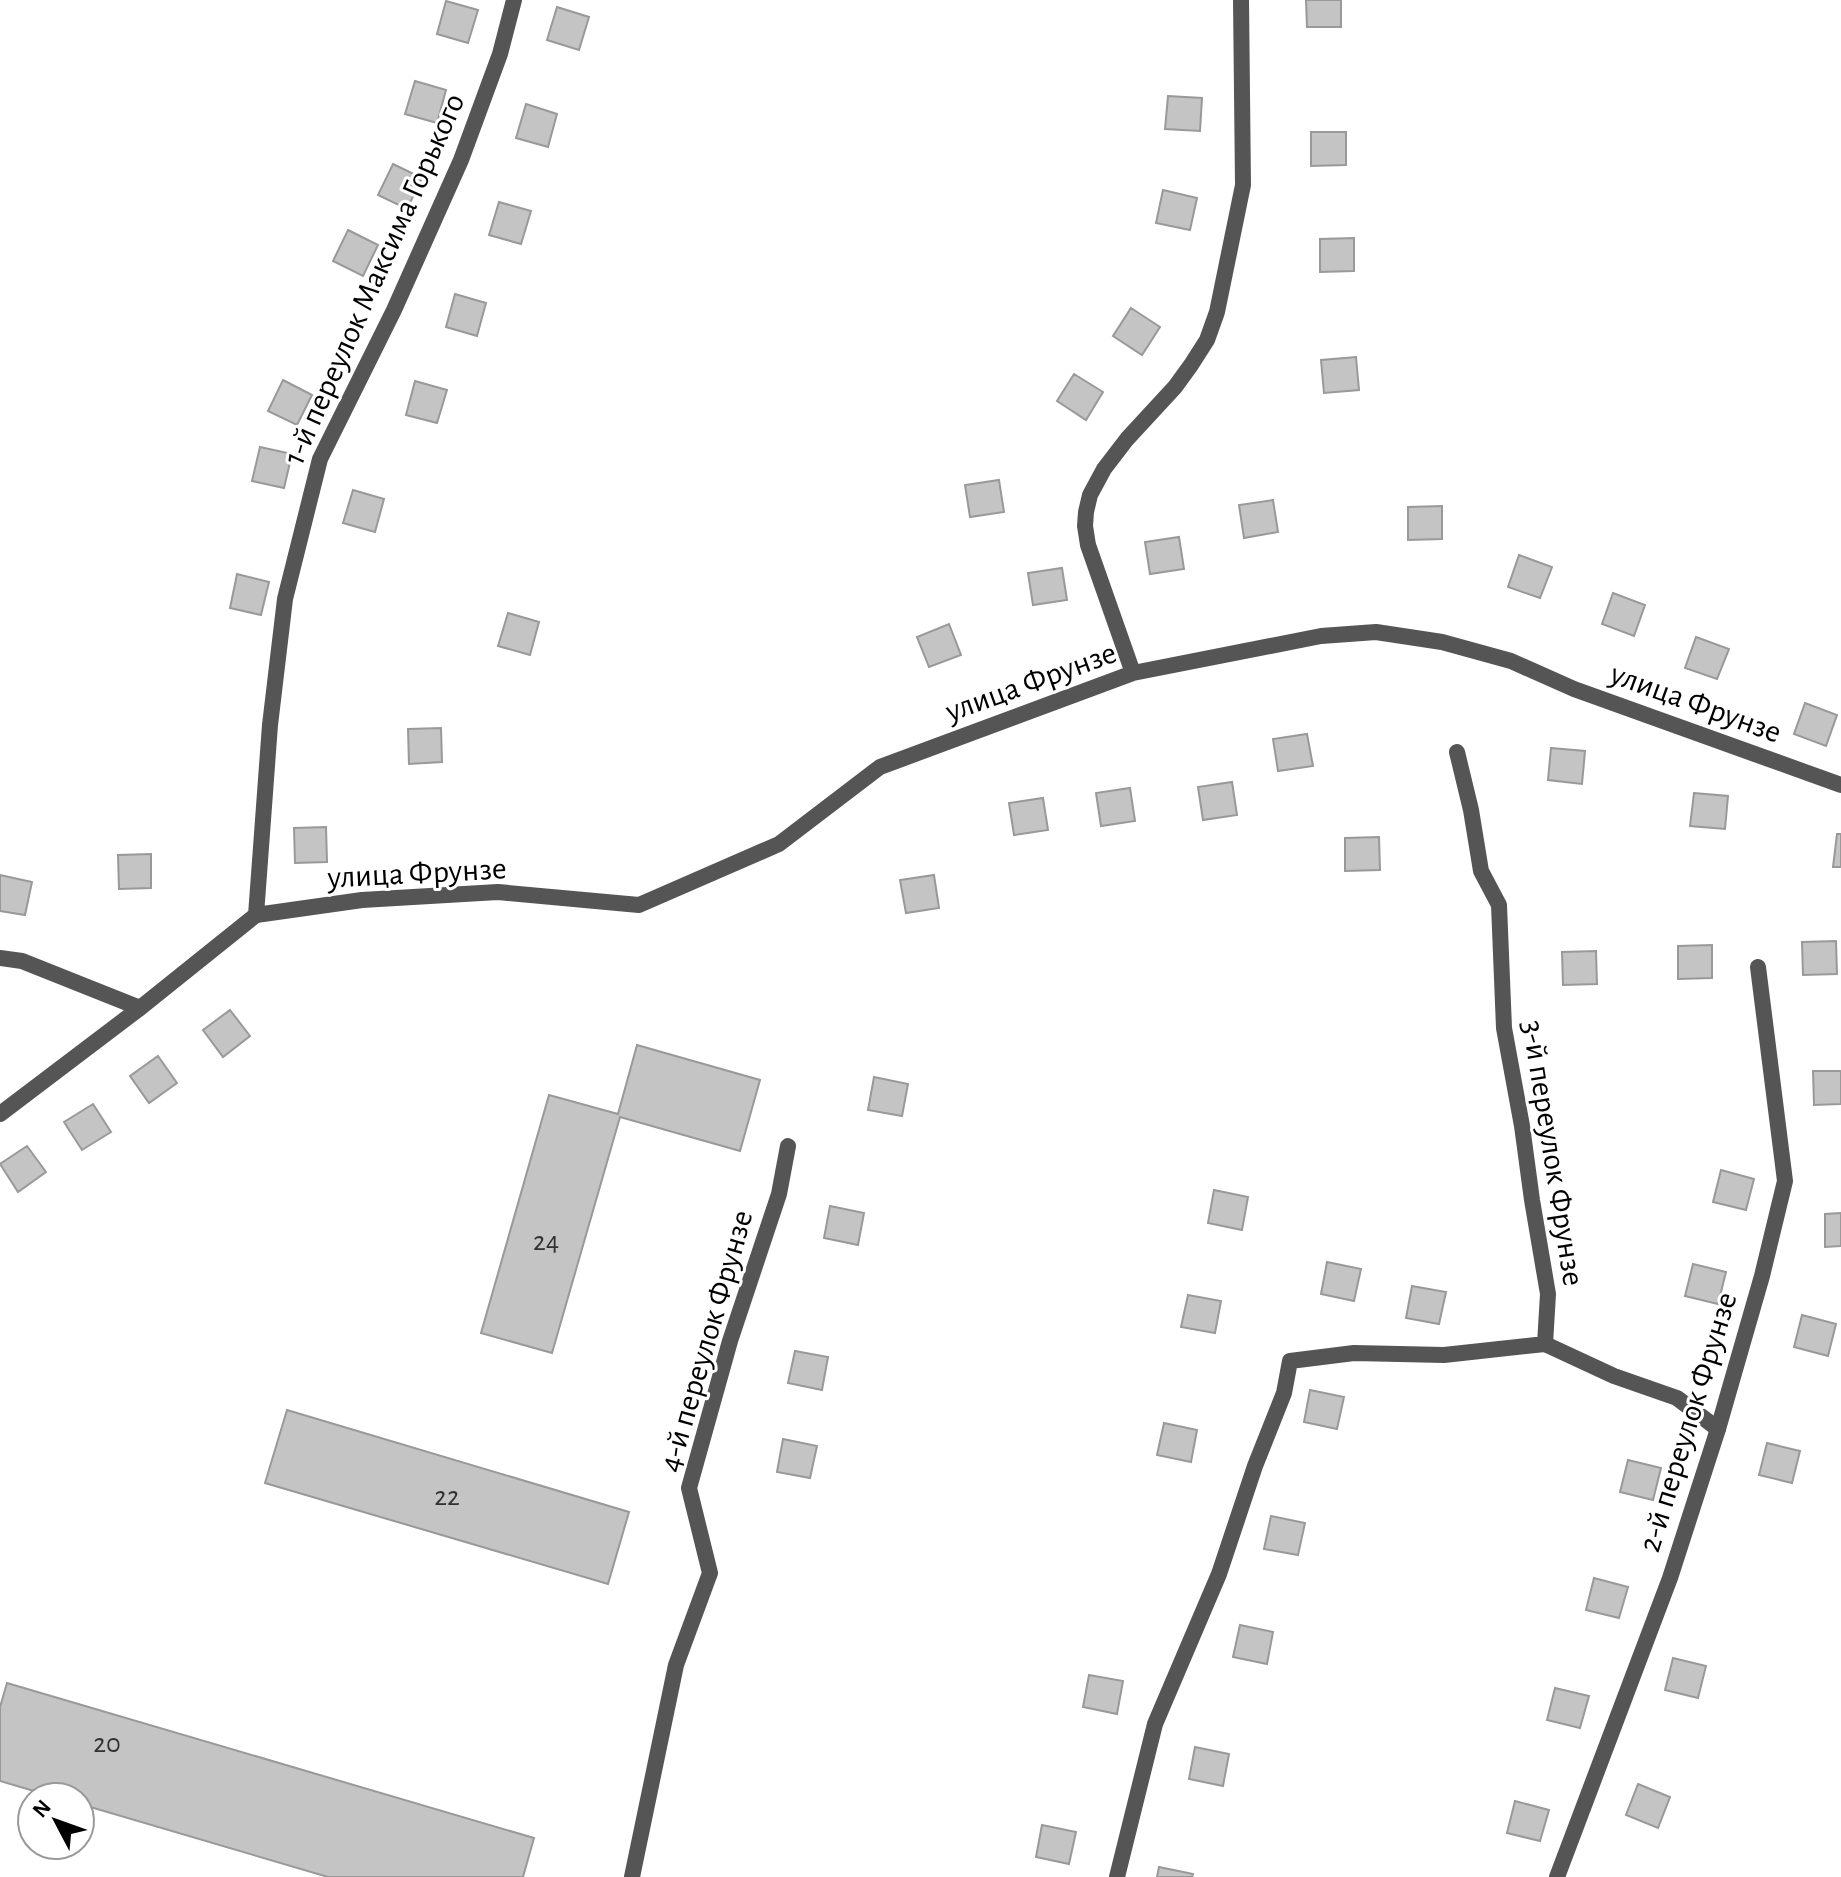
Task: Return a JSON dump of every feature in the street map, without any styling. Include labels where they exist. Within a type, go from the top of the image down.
[{"type":"street","name":"1-й переулок Максима Горького","points":[[256,915],[270,725],[285,599],[320,459],[394,310],[461,160],[500,54],[514,0]]},
{"type":"street","points":[[1133,673],[1088,545],[1086,512],[1090,495],[1104,469],[1191,365],[1207,340],[1217,312],[1243,185],[1241,0]]},
{"type":"street","name":"улица Фрунзе","points":[[256,915],[362,900],[498,892],[639,905],[779,844],[880,767],[1133,673],[1321,636],[1376,632],[1442,642],[1511,661],[1574,689],[1841,785]]},
{"type":"street","name":"3-й переулок Фрунзе","points":[[1457,752],[1481,871],[1499,905],[1504,1028],[1548,1294],[1545,1344]]},
{"type":"street","points":[[0,1114],[256,915]]},
{"type":"street","points":[[0,958],[22,961],[140,1008]]},
{"type":"street","name":"2-й переулок Фрунзе","points":[[1557,1877],[1670,1578],[1718,1429],[1762,1276],[1785,1181],[1758,967]]},
{"type":"street","name":"4-й переулок Фрунзе","points":[[632,1877],[676,1665],[710,1573],[689,1488],[730,1341],[779,1194],[788,1146]]},
{"type":"street","points":[[1117,1877],[1155,1724],[1219,1574],[1255,1466],[1284,1393],[1290,1361],[1354,1353],[1444,1355],[1545,1344],[1614,1376],[1677,1398],[1718,1429]]},
{"type":"building","points":[[1306,0],[1341,0],[1341,27],[1307,27]]},
{"type":"building","points":[[446,1],[478,10],[468,43],[437,34]]},
{"type":"building","points":[[557,7],[589,17],[579,50],[547,40]]},
{"type":"building","points":[[415,81],[446,90],[437,123],[405,114]]},
{"type":"building","points":[[1168,96],[1202,98],[1200,131],[1165,129]]},
{"type":"building","points":[[526,104],[557,114],[548,147],[516,138]]},
{"type":"building","points":[[1311,132],[1346,132],[1346,165],[1311,166]]},
{"type":"building","points":[[393,164],[422,178],[407,209],[378,195]]},
{"type":"building","points":[[1163,190],[1197,198],[1190,230],[1156,223]]},
{"type":"building","points":[[499,202],[531,211],[521,244],[489,235]]},
{"type":"building","points":[[348,230],[378,245],[363,276],[333,261]]},
{"type":"building","points":[[1354,238],[1354,271],[1320,272],[1320,239]]},
{"type":"building","points":[[455,294],[486,303],[477,336],[446,327]]},
{"type":"building","points":[[1131,308],[1160,327],[1142,355],[1113,336]]},
{"type":"building","points":[[1356,357],[1359,390],[1324,393],[1321,360]]},
{"type":"building","points":[[1074,374],[1103,392],[1086,420],[1057,401]]},
{"type":"building","points":[[283,380],[312,395],[297,425],[268,411]]},
{"type":"building","points":[[415,381],[447,390],[437,423],[406,415]]},
{"type":"building","points":[[260,447],[292,454],[284,488],[252,481]]},
{"type":"building","points":[[999,480],[1004,512],[970,517],[965,485]]},
{"type":"building","points":[[353,490],[384,499],[375,532],[343,523]]},
{"type":"building","points":[[1273,500],[1278,532],[1244,538],[1239,505]]},
{"type":"building","points":[[1442,506],[1442,539],[1408,540],[1408,507]]},
{"type":"building","points":[[1179,537],[1184,569],[1150,574],[1145,542]]},
{"type":"building","points":[[1519,555],[1552,567],[1540,598],[1508,587]]},
{"type":"building","points":[[1062,568],[1067,600],[1033,605],[1028,573]]},
{"type":"building","points":[[237,574],[269,582],[261,615],[230,608]]},
{"type":"building","points":[[1613,593],[1645,605],[1634,636],[1602,624]]},
{"type":"building","points":[[508,613],[539,622],[530,655],[498,646]]},
{"type":"building","points":[[949,624],[961,655],[929,667],[917,637]]},
{"type":"building","points":[[1696,637],[1729,649],[1717,679],[1685,668]]},
{"type":"building","points":[[1805,703],[1837,715],[1826,746],[1794,734]]},
{"type":"building","points":[[441,728],[442,762],[409,764],[408,729]]},
{"type":"building","points":[[1307,734],[1313,766],[1278,771],[1273,739]]},
{"type":"building","points":[[1551,748],[1585,751],[1582,784],[1548,780]]},
{"type":"building","points":[[1232,782],[1237,815],[1203,820],[1198,787]]},
{"type":"building","points":[[1130,788],[1135,821],[1101,826],[1096,793]]},
{"type":"building","points":[[1694,793],[1728,796],[1725,829],[1690,826]]},
{"type":"building","points":[[1043,798],[1048,830],[1014,835],[1009,803]]},
{"type":"building","points":[[326,827],[327,862],[295,863],[294,828]]},
{"type":"building","points":[[1837,834],[1841,834],[1841,867],[1833,867]]},
{"type":"building","points":[[1379,837],[1380,870],[1345,871],[1345,838]]},
{"type":"building","points":[[151,854],[151,888],[119,889],[118,855]]},
{"type":"building","points":[[0,875],[32,882],[25,915],[0,911]]},
{"type":"building","points":[[934,875],[939,908],[906,913],[900,880]]},
{"type":"building","points":[[1836,941],[1837,974],[1803,975],[1802,942]]},
{"type":"building","points":[[1712,945],[1712,978],[1678,979],[1678,946]]},
{"type":"building","points":[[1596,951],[1597,984],[1563,985],[1562,952]]},
{"type":"building","points":[[230,1010],[250,1036],[223,1057],[203,1030]]},
{"type":"building","points":[[637,1045],[760,1080],[740,1151],[620,1117],[552,1353],[481,1333],[549,1095],[618,1114]]},
{"type":"building","points":[[158,1056],[177,1083],[149,1103],[130,1076]]},
{"type":"building","points":[[1813,1071],[1841,1071],[1841,1104],[1814,1105]]},
{"type":"building","points":[[874,1077],[908,1084],[902,1116],[868,1110]]},
{"type":"building","points":[[93,1104],[111,1132],[82,1150],[64,1122]]},
{"type":"building","points":[[27,1146],[46,1172],[18,1192],[0,1164]]},
{"type":"building","points":[[1721,1170],[1754,1179],[1746,1210],[1713,1202]]},
{"type":"building","points":[[1214,1190],[1248,1197],[1242,1230],[1208,1223]]},
{"type":"building","points":[[830,1206],[864,1213],[858,1245],[824,1238]]},
{"type":"building","points":[[1841,1213],[1841,1246],[1825,1247],[1825,1214]]},
{"type":"building","points":[[1327,1262],[1361,1269],[1354,1301],[1321,1294]]},
{"type":"building","points":[[1693,1264],[1726,1272],[1718,1304],[1685,1296]]},
{"type":"building","points":[[1412,1286],[1446,1292],[1439,1324],[1406,1318]]},
{"type":"building","points":[[1188,1295],[1221,1301],[1215,1333],[1181,1327]]},
{"type":"building","points":[[1802,1315],[1836,1324],[1828,1356],[1794,1347]]},
{"type":"building","points":[[795,1351],[828,1357],[822,1390],[788,1383]]},
{"type":"building","points":[[1310,1390],[1344,1397],[1337,1429],[1304,1422]]},
{"type":"building","points":[[287,1410],[629,1512],[608,1584],[265,1483]]},
{"type":"building","points":[[1164,1423],[1197,1430],[1191,1462],[1157,1455]]},
{"type":"building","points":[[783,1439],[817,1446],[810,1478],[777,1472]]},
{"type":"building","points":[[1767,1443],[1800,1451],[1792,1483],[1759,1475]]},
{"type":"building","points":[[1628,1460],[1661,1468],[1653,1500],[1620,1492]]},
{"type":"building","points":[[1271,1516],[1305,1523],[1298,1555],[1264,1549]]},
{"type":"building","points":[[1594,1578],[1628,1587],[1619,1618],[1586,1610]]},
{"type":"building","points":[[1240,1625],[1273,1632],[1267,1664],[1233,1657]]},
{"type":"building","points":[[1673,1658],[1706,1666],[1698,1698],[1665,1690]]},
{"type":"building","points":[[1089,1675],[1123,1681],[1117,1714],[1083,1707]]},
{"type":"building","points":[[7,1683],[534,1838],[523,1877],[328,1877],[96,1809],[96,1781],[16,1781],[16,1786],[0,1781],[0,1707]]},
{"type":"building","points":[[1555,1688],[1589,1696],[1580,1728],[1547,1720]]},
{"type":"building","points":[[1195,1747],[1229,1754],[1223,1786],[1189,1779]]},
{"type":"building","points":[[1638,1784],[1670,1797],[1658,1828],[1626,1815]]},
{"type":"building","points":[[1515,1801],[1549,1810],[1540,1841],[1507,1833]]},
{"type":"building","points":[[1042,1825],[1076,1832],[1069,1864],[1036,1857]]},
{"type":"building","points":[[1159,1867],[1193,1874],[1192,1877],[1157,1877]]}]
